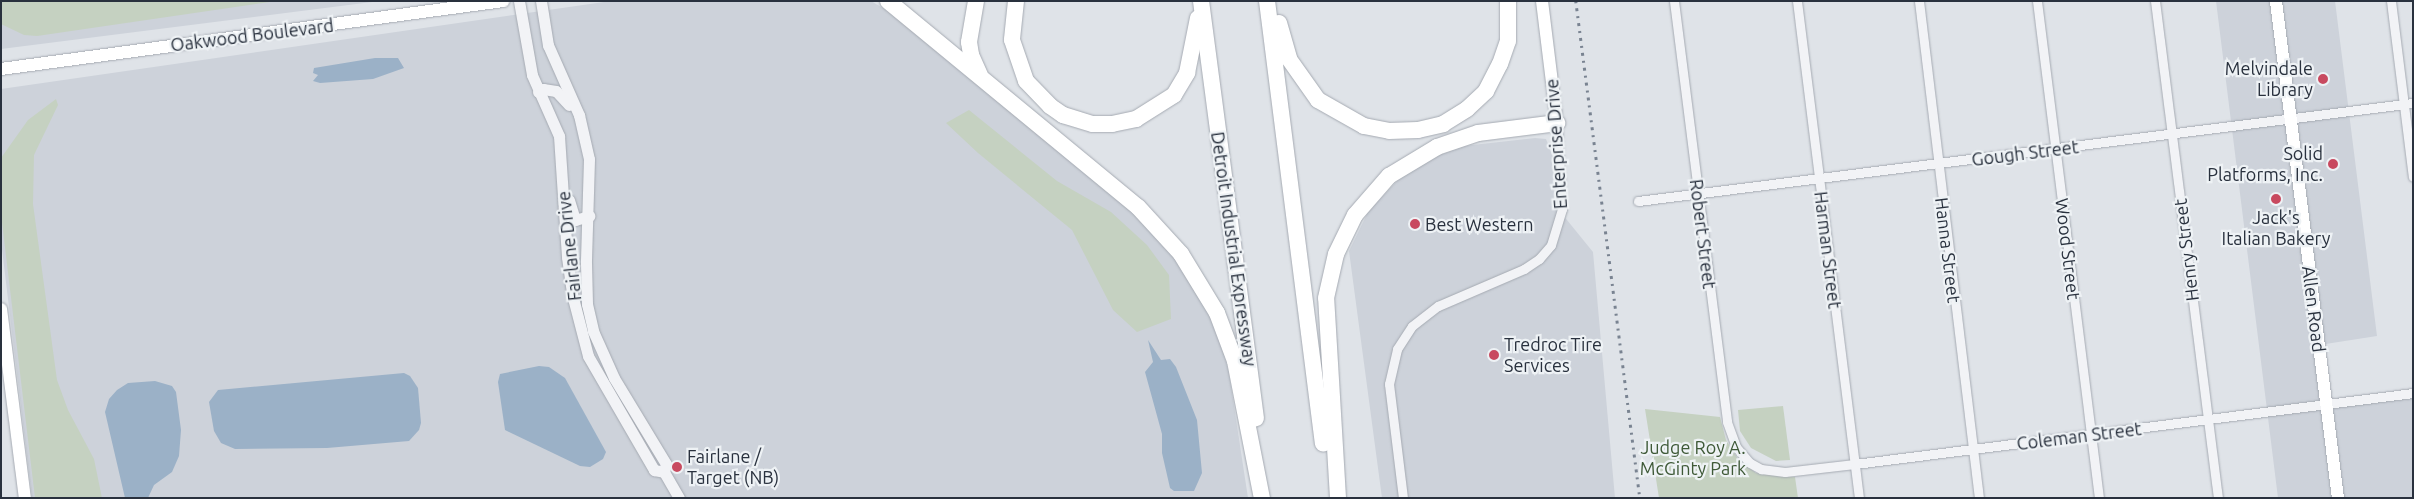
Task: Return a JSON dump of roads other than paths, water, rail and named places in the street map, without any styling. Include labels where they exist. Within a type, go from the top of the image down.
[{"type":"highway","points":[[888,1],[1138,207],[1163,232],[1195,272],[1217,313],[1235,361],[1263,498]]},
{"type":"highway","points":[[976,1],[970,42],[971,55],[983,79]]},
{"type":"highway","points":[[1016,1],[1012,40],[1026,81],[1042,100],[1063,115],[1102,124],[1144,116],[1174,95],[1187,73],[1196,20],[1201,5]]},
{"type":"highway","points":[[1267,1],[1330,498]]},
{"type":"highway","points":[[1275,1],[1289,59],[1318,100],[1364,126],[1389,131],[1418,130],[1443,124],[1467,109],[1486,92],[1500,64],[1508,40],[1508,1]]},
{"type":"highway","name":"Detroit Industrial Expressway","points":[[1201,5],[1250,357],[1263,498]]},
{"type":"highway","points":[[1338,498],[1326,298],[1336,254],[1355,215],[1389,176],[1437,146],[1478,133],[1557,123]]},
{"type":"main road","name":"Oakwood Boulevard","points":[[1,69],[504,1]]},
{"type":"main road","name":"Enterprise Drive","points":[[1542,1],[1557,123]]},
{"type":"main road","name":"Allen Road","points":[[2276,1],[2338,498]]},
{"type":"main road","points":[[1,309],[25,498]]},
{"type":"street","name":"Fairlane Drive","points":[[519,1],[528,60],[538,92],[554,119],[563,157],[567,257],[574,303],[588,356],[654,470],[664,472]]},
{"type":"street","name":"Fairlane Drive","points":[[542,1],[548,45],[579,115],[589,158],[589,216],[586,263],[587,304],[593,331],[614,378],[666,464],[664,472],[679,498]]},
{"type":"street","name":"Robert Street","points":[[1674,1],[1727,422],[1736,447],[1748,461]]},
{"type":"street","name":"Harman Street","points":[[1798,1],[1859,498]]},
{"type":"street","name":"Hanna Street","points":[[1919,1],[1937,164],[1979,498]]},
{"type":"street","name":"Wood Street","points":[[2037,1],[2099,498]]},
{"type":"street","name":"Henry Street","points":[[2155,1],[2218,498]]},
{"type":"street","points":[[2391,1],[2413,177]]},
{"type":"street","points":[[538,92],[543,89],[556,91],[566,99],[589,158]]},
{"type":"street","name":"Gough Street","points":[[1638,202],[2413,104]]},
{"type":"street","name":"Enterprise Drive","points":[[1403,498],[1389,384],[1397,349],[1415,324],[1438,306],[1524,269],[1539,260],[1551,245],[1562,209],[1557,123]]},
{"type":"street","points":[[563,157],[569,171],[571,215],[575,220],[589,216]]},
{"type":"street","name":"Coleman Street","points":[[1748,461],[1773,472],[1855,464],[2208,421],[2413,393]]},
{"type":"water","points":[[375,58],[398,58],[404,68],[373,79],[320,83],[313,81],[318,75],[313,73],[314,68]]},
{"type":"water","points":[[1148,340],[1161,360],[1170,359],[1176,367],[1197,420],[1202,473],[1194,491],[1174,491],[1170,488],[1162,453],[1162,434],[1145,372],[1153,362]]},
{"type":"water","points":[[539,366],[549,367],[565,378],[606,452],[603,459],[590,467],[580,466],[505,430],[498,382],[500,374]]},
{"type":"water","points":[[404,373],[410,376],[418,388],[421,423],[419,430],[409,441],[327,448],[235,449],[221,443],[214,431],[209,402],[218,390]]},
{"type":"water","points":[[155,381],[172,386],[176,392],[181,430],[179,456],[172,472],[154,485],[148,498],[125,498],[105,412],[109,399],[117,390],[128,383]]},
{"type":"railway","points":[[1576,1],[1640,498]]},
{"type":"place","name":"Melvindale Library","points":[[2323,79]]},
{"type":"place","name":"Solid Platforms, Inc.","points":[[2333,164]]},
{"type":"place","name":"Jack's Italian Bakery","points":[[2276,199]]},
{"type":"place","name":"Best Western","points":[[1415,224]]},
{"type":"place","name":"Tredroc Tire Services","points":[[1494,355]]},
{"type":"place","name":"Fairlane / Target (NB)","points":[[677,467]]},
{"type":"park label","name":"Judge Roy A. McGinty Park","points":[[1693,458]]}]
